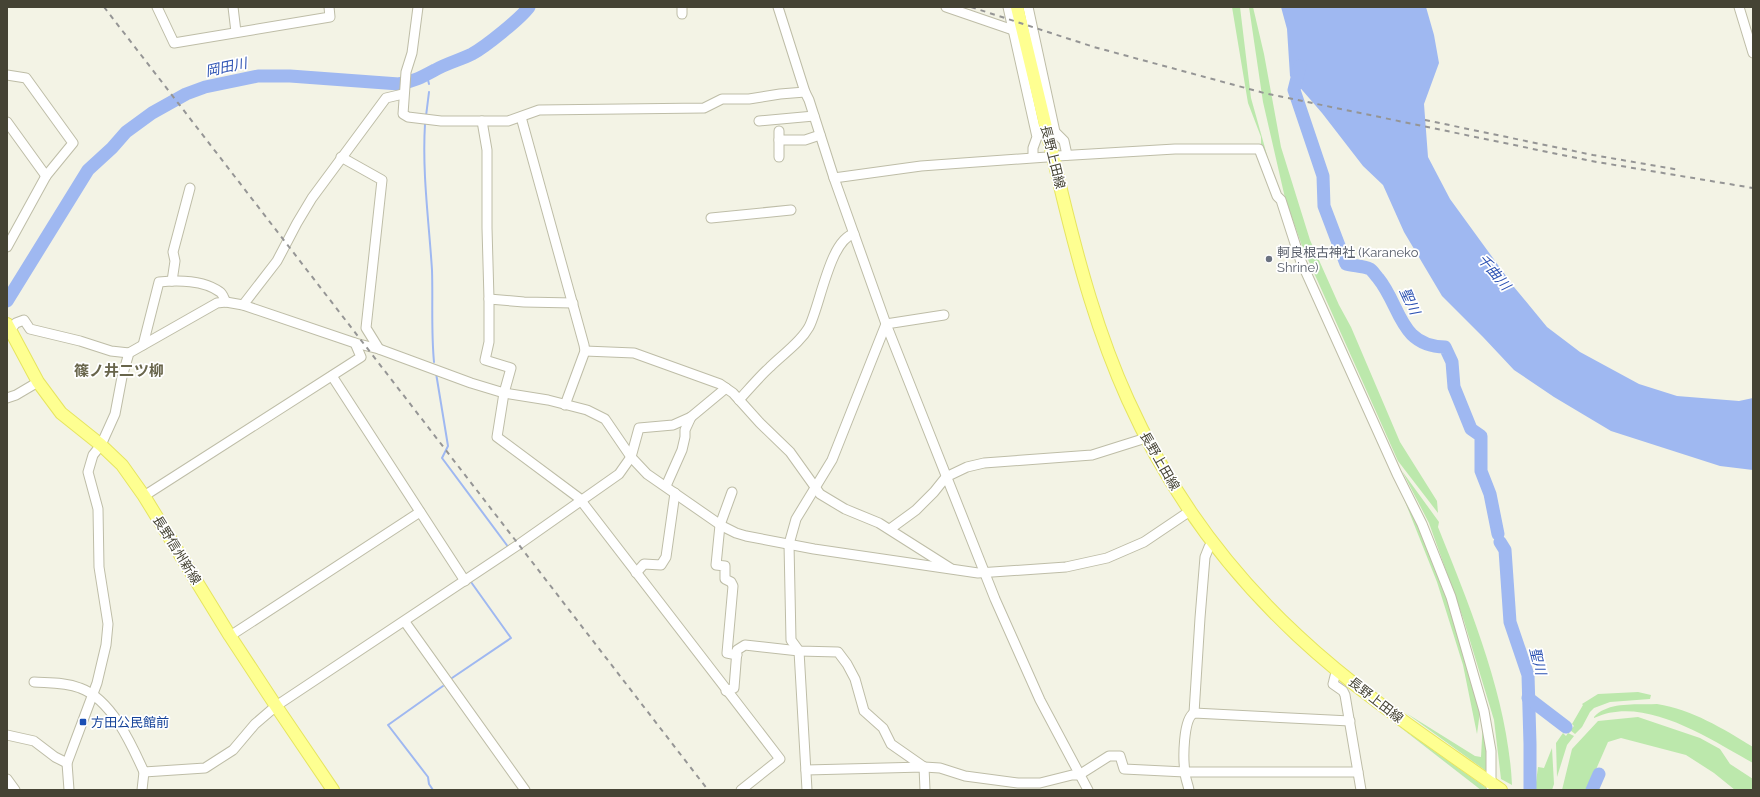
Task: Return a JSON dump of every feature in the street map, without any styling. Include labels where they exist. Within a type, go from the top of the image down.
[{"type":"main road","name":"長野上田線","points":[[1017,7],[1080,267],[1095,315],[1117,375],[1146,438],[1190,511],[1240,575],[1282,621],[1314,651],[1389,710],[1491,786],[1501,790]]},
{"type":"main road","name":"長野信州新線","points":[[9,327],[38,382],[61,413],[101,445],[122,466],[144,496],[230,636],[333,790]]},
{"type":"street","points":[[157,7],[174,43],[330,17],[329,7]]},
{"type":"street","points":[[234,7],[236,32]]},
{"type":"street","points":[[418,7],[412,53],[406,72],[403,94],[404,114],[408,117],[441,121],[508,121],[539,110],[704,108],[722,99],[749,99],[805,92]]},
{"type":"street","points":[[778,7],[834,178],[886,324],[984,572],[1016,650],[1040,700],[1088,790]]},
{"type":"street","points":[[946,7],[1013,30]]},
{"type":"street","points":[[1008,7],[1037,137],[1033,148],[1033,157]]},
{"type":"street","points":[[1028,7],[1055,132],[1064,141],[1067,154]]},
{"type":"street","points":[[1739,7],[1753,53]]},
{"type":"street","points":[[7,75],[26,78],[73,143],[46,176],[7,247]]},
{"type":"street","points":[[243,305],[277,261],[297,223],[341,157],[386,98],[403,94]]},
{"type":"street","points":[[759,121],[814,116]]},
{"type":"street","points":[[521,117],[585,351],[565,405]]},
{"type":"street","points":[[482,121],[487,150],[489,299],[489,342],[485,360],[511,368],[504,393],[497,437],[581,501],[726,691],[780,759],[741,790]]},
{"type":"street","points":[[7,122],[46,176]]},
{"type":"street","points":[[779,157],[779,136],[805,140],[820,135]]},
{"type":"street","points":[[834,178],[921,166],[1047,157],[1052,155],[1175,149],[1259,149],[1277,196],[1281,200],[1300,259],[1422,524],[1451,597],[1485,719],[1491,751],[1491,786]]},
{"type":"street","points":[[341,157],[382,180],[366,328],[379,349]]},
{"type":"street","points":[[172,281],[175,261],[173,252],[190,188]]},
{"type":"street","points":[[712,218],[791,210]]},
{"type":"street","points":[[739,400],[770,366],[800,339],[809,327],[825,278],[840,243],[848,236],[854,234]]},
{"type":"street","points":[[143,345],[159,282],[172,281],[204,284],[221,292],[226,302]]},
{"type":"street","points":[[489,299],[524,302],[573,303]]},
{"type":"street","points":[[9,327],[24,320],[30,329],[80,341],[110,351],[129,353],[217,303],[226,302],[243,305],[355,343],[379,349],[471,383],[504,393],[548,400],[587,410],[605,418],[632,457],[647,474],[720,525],[736,533],[789,544],[969,573],[1066,567],[1108,558],[1144,542],[1190,511]]},
{"type":"street","points":[[886,324],[944,315]]},
{"type":"street","points":[[807,790],[799,651],[792,640],[789,544],[796,519],[832,460],[886,324]]},
{"type":"street","points":[[144,496],[361,357],[355,343]]},
{"type":"street","points":[[585,351],[634,353],[720,384],[739,400],[790,452],[820,494],[829,501],[890,529],[953,570]]},
{"type":"street","points":[[69,790],[67,763],[93,695],[106,645],[108,624],[99,567],[98,509],[88,472],[93,455],[101,445],[115,414],[122,377],[129,353]]},
{"type":"street","points":[[332,376],[465,581]]},
{"type":"street","points":[[7,398],[16,396],[38,382]]},
{"type":"street","points":[[144,772],[205,768],[233,750],[255,724],[276,706],[405,622],[618,474],[632,457],[639,428],[673,425],[691,417],[726,388]]},
{"type":"street","points":[[666,486],[682,450],[685,430],[691,417]]},
{"type":"street","points":[[890,529],[916,510],[934,492],[946,476],[967,467],[984,463],[1092,455],[1146,438]]},
{"type":"street","points":[[732,492],[720,525],[716,565],[725,566],[725,579],[731,582],[733,586],[727,653],[737,655]]},
{"type":"street","points":[[636,573],[644,564],[661,565],[666,557],[675,493]]},
{"type":"street","points":[[230,636],[420,512]]},
{"type":"street","points":[[1194,713],[1200,618],[1206,557],[1209,547],[1213,542]]},
{"type":"street","points":[[405,622],[525,790]]},
{"type":"street","points":[[726,691],[734,688],[737,650],[745,645],[799,651],[838,652],[847,664],[855,679],[864,711],[883,728],[891,744],[924,767]]},
{"type":"street","points":[[1339,671],[1335,676],[1333,684],[1346,695],[1362,790]]},
{"type":"street","points":[[34,682],[62,684],[80,688],[93,695],[115,717],[131,743],[144,772],[142,790]]},
{"type":"street","points":[[1189,790],[1185,772],[1185,735],[1187,722],[1190,715],[1194,713],[1350,721]]},
{"type":"street","points":[[7,735],[34,741],[67,763]]},
{"type":"street","points":[[806,770],[924,767],[940,768],[965,776],[1040,783],[1072,775],[1079,775],[1109,756],[1120,756],[1124,769],[1185,772],[1358,772]]},
{"type":"street","points":[[924,767],[925,790]]},
{"type":"street","points":[[7,779],[14,790]]},
{"type":"green space","points":[[1232,7],[1240,7],[1251,98],[1277,191],[1261,146],[1261,137],[1248,103]]},
{"type":"green space","points":[[1249,7],[1253,7],[1264,54],[1281,147],[1310,240],[1339,305],[1351,327],[1400,442],[1437,501],[1438,513],[1398,461],[1302,246],[1285,198],[1263,102]]},
{"type":"green space","points":[[1402,471],[1439,522],[1438,527],[1486,653],[1503,719],[1509,752],[1512,785],[1501,779],[1494,720],[1464,621],[1429,523]]},
{"type":"green space","points":[[1400,489],[1419,521],[1443,584],[1480,712],[1477,734],[1463,665],[1437,582]]},
{"type":"green space","points":[[1638,692],[1651,695],[1650,699],[1610,702],[1594,708],[1590,712],[1582,727],[1575,734],[1570,730],[1574,726],[1572,724],[1583,705],[1582,704],[1598,694]]},
{"type":"green space","points":[[1657,704],[1695,715],[1753,747],[1753,763],[1697,732],[1676,722],[1655,715],[1634,712],[1613,712],[1594,718],[1607,708],[1615,706]]},
{"type":"green space","points":[[1406,713],[1475,756],[1481,757],[1483,720],[1490,767],[1486,771]]},
{"type":"green space","points":[[1638,717],[1700,738],[1720,749],[1730,764],[1753,779],[1753,790],[1735,790],[1714,773],[1686,755],[1621,738],[1608,742],[1587,790],[1562,790],[1572,749],[1598,721]]},
{"type":"green space","points":[[1396,724],[1488,789],[1488,790],[1481,790]]},
{"type":"green space","points":[[1563,733],[1566,736],[1568,733],[1574,736],[1567,745],[1557,777],[1556,743]]},
{"type":"green space","points":[[1552,748],[1554,784],[1552,790],[1535,790],[1538,767],[1544,768]]},
{"type":"water","name":"千曲川","points":[[1281,7],[1426,7],[1434,35],[1439,63],[1424,104],[1428,157],[1450,199],[1514,287],[1547,327],[1580,352],[1639,384],[1677,396],[1739,401],[1753,398],[1753,470],[1720,466],[1611,431],[1554,397],[1514,370],[1442,296],[1404,232],[1383,185],[1363,166],[1322,113],[1290,76],[1287,29]]},
{"type":"waterway","name":"岡田川","points":[[7,301],[88,170],[112,148],[126,132],[152,113],[186,94],[205,87],[258,76],[290,76],[399,84],[410,82],[444,65],[472,54],[510,25],[529,7]]},
{"type":"waterway","name":"聖川","points":[[1300,66],[1294,90],[1323,176],[1324,206],[1346,264],[1365,267],[1371,270],[1386,289],[1403,323],[1418,340],[1430,345],[1445,347],[1452,362],[1454,387],[1471,429],[1481,436],[1481,471],[1490,494],[1498,534]]},
{"type":"waterway","points":[[427,76],[429,84]]},
{"type":"waterway","points":[[426,116],[429,92]]},
{"type":"waterway","points":[[425,124],[424,161],[432,270],[432,327],[434,362]]},
{"type":"waterway","points":[[436,373],[448,446],[442,458],[509,548]]},
{"type":"waterway","name":"聖川","points":[[1500,542],[1505,550],[1510,622],[1528,675],[1530,790]]},
{"type":"waterway","points":[[452,678],[511,638],[471,582]]},
{"type":"waterway","points":[[433,790],[429,784],[428,777],[388,725],[443,686]]},
{"type":"waterway","points":[[1528,698],[1566,727]]},
{"type":"waterway","points":[[1592,790],[1599,774]]},
{"type":"railway","points":[[104,7],[708,790]]},
{"type":"railway","points":[[971,7],[1094,47],[1264,93],[1591,161],[1753,188]]},
{"type":"railway","points":[[1425,120],[1593,155],[1680,170]]},
{"type":"place","name":"軻良根古神社 (Karaneko Shrine)","points":[[1269,259]]},
{"type":"place","name":"方田公民館前","points":[[83,722]]},
{"type":"district","name":"篠ノ井二ツ柳","points":[[119,371]]}]
